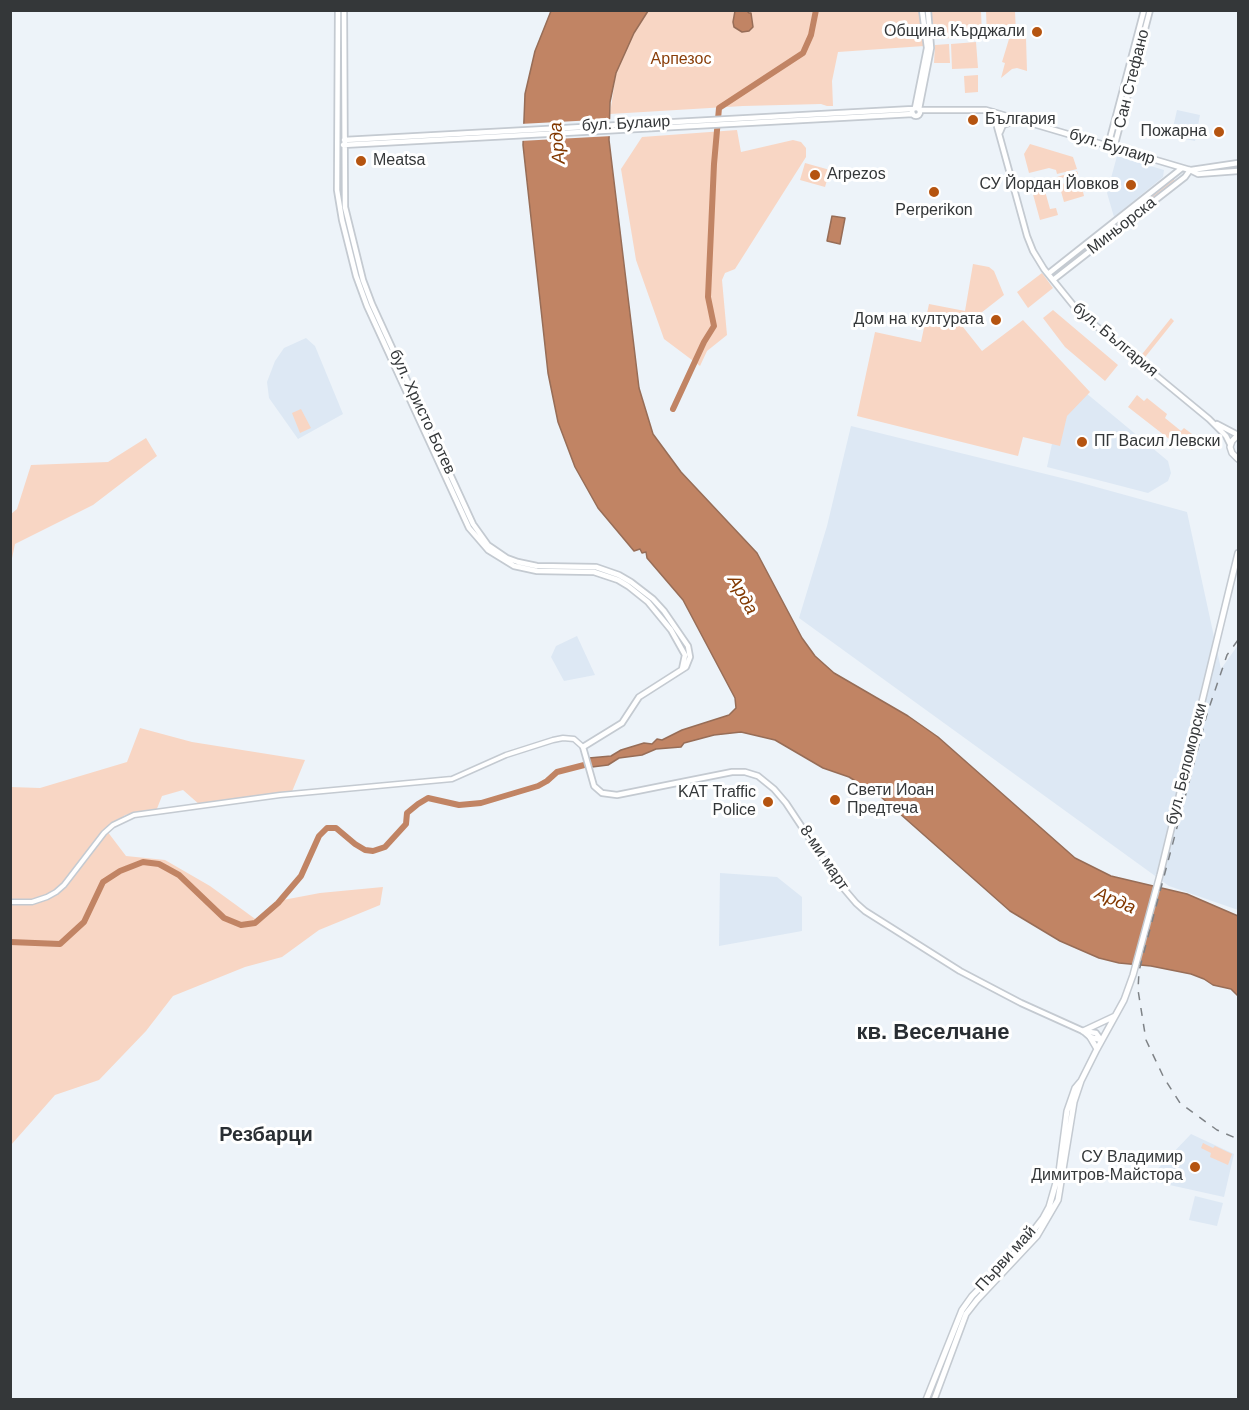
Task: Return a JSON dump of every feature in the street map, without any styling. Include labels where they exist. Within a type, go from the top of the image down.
[{"type":"main road","name":"бул. Христо Ботев","points":[[338,10],[339,201],[362,295],[473,534],[488,550],[514,566],[537,571],[594,572],[628,586],[640,594],[660,615],[683,649],[685,661],[681,671]]},
{"type":"main road","name":"бул. Христо Ботев","points":[[344,10],[344,201],[368,296],[479,534],[498,552],[524,564],[596,567],[631,582],[659,605],[688,646],[688,662],[681,671]]},
{"type":"main road","points":[[922,10],[929,48]]},
{"type":"main road","points":[[917,110],[929,48],[928,10]]},
{"type":"main road","name":"Сан Стефано","points":[[1108,146],[1144,10]]},
{"type":"main road","name":"Сан Стефано","points":[[1114,148],[1150,10]]},
{"type":"main road","name":"бул. Булаир","points":[[338,142],[917,110],[975,109],[1021,120],[1190,170],[1200,175],[1239,171]]},
{"type":"main road","name":"бул. България","points":[[993,112],[1027,236],[1033,251],[1048,274],[1078,311],[1209,419],[1225,435],[1230,444]]},
{"type":"main road","points":[[1000,135],[1003,125],[1021,120]]},
{"type":"main road","name":"бул. Булаир","points":[[1190,170],[1239,163]]},
{"type":"main road","name":"Миньорска","points":[[1048,274],[1182,168]]},
{"type":"main road","name":"Миньорска","points":[[1053,280],[1185,177],[1190,170]]},
{"type":"main road","name":"бул. България","points":[[1209,419],[1238,435]]},
{"type":"main road","points":[[1238,435],[1230,444],[1232,452],[1239,459]]},
{"type":"main road","name":"бул. Беломорски","points":[[1133,975],[1160,875],[1239,553]]},
{"type":"main road","points":[[584,749],[622,723],[639,697],[681,671]]},
{"type":"main road","name":"8-ми март","points":[[584,749],[597,789],[611,795],[732,772],[744,772],[758,776],[786,803],[839,883],[865,912],[943,962],[1021,1003],[1083,1031]]},
{"type":"main road","name":"Първи май","points":[[934,1400],[966,1314],[1037,1236],[1054,1210],[1062,1186],[1072,1110],[1081,1081],[1101,1040],[1117,1015],[1133,975]]},
{"type":"main road","points":[[1083,1031],[1117,1015]]},
{"type":"main road","points":[[1083,1031],[1090,1037],[1097,1049]]},
{"type":"main road","points":[[1083,1031],[1096,1033],[1101,1040]]},
{"type":"main road","points":[[1090,1037],[1101,1040]]},
{"type":"main road","name":"Първи май","points":[[926,1400],[962,1310],[972,1296],[1023,1244],[1043,1218],[1059,1172],[1067,1111],[1075,1088],[1081,1081]]},
{"type":"street","points":[[10,902],[32,902],[56,891],[64,885],[104,833],[113,825],[134,815],[291,794],[452,779],[506,755],[562,738],[574,739],[584,749]]},
{"type":"shaded area","points":[[1177,110],[1200,115],[1195,141],[1171,136]]},
{"type":"shaded area","name":"СУ Йордан Йовков","points":[[1117,156],[1164,170],[1163,177],[1114,217],[1107,193]]},
{"type":"shaded area","points":[[306,338],[315,346],[343,414],[298,439],[269,398],[267,382],[275,361],[284,348]]},
{"type":"shaded area","points":[[1086,393],[1168,461],[1171,473],[1168,481],[1148,493],[1047,467],[1056,425]]},
{"type":"shaded area","points":[[851,426],[1078,482],[1187,512],[1221,669],[1238,645],[1238,910],[1169,886],[799,618],[827,526]]},
{"type":"shaded area","points":[[577,636],[595,675],[564,681],[551,657],[556,646]]},
{"type":"shaded area","points":[[720,873],[777,877],[802,897],[802,931],[719,946]]},
{"type":"shaded area","name":"СУ Владимир Димитров-Майстора","points":[[1191,1134],[1234,1154],[1224,1197],[1147,1180]]},
{"type":"shaded area","points":[[1195,1196],[1223,1203],[1217,1226],[1189,1220]]},
{"type":"green space","name":"Арпезос","points":[[648,11],[921,11],[924,46],[838,52],[832,81],[833,106],[821,104],[743,106],[610,114],[616,73],[634,33]]},
{"type":"green space","points":[[929,11],[981,11],[982,36],[935,39]]},
{"type":"green space","points":[[986,11],[1015,11],[1016,35],[987,37]]},
{"type":"green space","points":[[1026,38],[1027,71],[1012,69],[1001,78],[1005,63],[1002,62],[1009,39]]},
{"type":"green space","points":[[976,42],[978,68],[952,69],[951,44]]},
{"type":"green space","points":[[949,44],[950,63],[934,63],[935,45]]},
{"type":"green space","points":[[978,75],[978,92],[965,93],[964,76]]},
{"type":"green space","points":[[737,130],[741,152],[793,140],[801,142],[806,148],[806,157],[735,269],[725,273],[722,280],[727,335],[707,351],[700,366],[664,339],[636,260],[621,169],[642,137]]},
{"type":"green space","points":[[1030,144],[1073,157],[1077,169],[1057,174],[1056,170],[1049,168],[1029,173],[1024,154]]},
{"type":"green space","name":"Arpezos","points":[[805,163],[830,170],[825,187],[800,180]]},
{"type":"green space","points":[[1077,171],[1078,174],[1061,178],[1062,184],[1080,179],[1084,196],[1064,202],[1057,177]]},
{"type":"green space","points":[[1173,178],[1176,182],[1118,227],[1115,223]]},
{"type":"green space","points":[[1049,182],[1051,189],[1045,191],[1050,209],[1056,208],[1058,215],[1040,220],[1031,187]]},
{"type":"green space","points":[[1108,229],[1110,232],[1055,276],[1052,273]]},
{"type":"green space","points":[[973,264],[989,267],[994,271],[1004,295],[963,327],[982,351],[1023,320],[1090,392],[1067,416],[1060,446],[1023,437],[1018,456],[857,416],[875,332],[921,342],[929,304],[965,311]]},
{"type":"green space","points":[[1042,273],[1053,288],[1028,308],[1017,292]]},
{"type":"green space","points":[[1053,310],[1118,365],[1105,381],[1065,347],[1043,318]]},
{"type":"green space","points":[[1171,318],[1174,321],[1142,361],[1139,358]]},
{"type":"green space","points":[[1137,395],[1144,401],[1147,398],[1167,414],[1165,418],[1181,431],[1184,428],[1200,440],[1192,450],[1177,438],[1173,442],[1128,407]]},
{"type":"green space","points":[[301,409],[311,428],[300,433],[292,413]]},
{"type":"green space","points":[[146,438],[157,456],[93,505],[15,544],[11,563],[11,514],[17,509],[31,465],[108,462]]},
{"type":"green space","points":[[140,728],[192,742],[305,760],[291,794],[200,805],[183,790],[162,796],[156,811],[125,815],[107,831],[126,856],[165,860],[210,886],[258,921],[283,900],[320,893],[383,887],[380,905],[319,930],[282,957],[245,967],[173,996],[146,1031],[99,1080],[55,1095],[11,1145],[10,787],[40,788],[127,762]]},
{"type":"green space","points":[[1203,1143],[1232,1154],[1228,1165],[1210,1157],[1211,1153],[1201,1148]]},
{"type":"water","name":"Арда","points":[[551,11],[648,11],[634,33],[616,73],[610,102],[609,140],[639,388],[653,434],[681,472],[757,553],[802,638],[815,656],[834,673],[908,716],[938,737],[1075,858],[1111,876],[1187,894],[1238,916],[1238,996],[1231,989],[1213,985],[1191,974],[1099,958],[1060,941],[1010,911],[881,797],[849,777],[823,768],[775,740],[741,732],[714,735],[684,743],[681,747],[656,749],[642,755],[619,758],[608,765],[592,767],[589,758],[611,756],[621,750],[644,743],[652,744],[657,739],[662,740],[682,730],[729,715],[736,708],[735,698],[683,600],[647,558],[646,552],[642,553],[640,549],[634,551],[598,508],[575,467],[558,422],[548,373],[523,145],[525,94],[535,51]]},
{"type":"water","points":[[735,11],[751,13],[753,27],[749,31],[742,32],[734,27]]},
{"type":"water","name":"Arpezos","points":[[832,216],[845,218],[840,244],[827,241]]},
{"type":"pier","points":[[613,119],[612,136],[520,141],[520,124]]},
{"type":"waterway","points":[[673,409],[704,342],[714,326],[708,297],[719,108],[803,53],[811,35],[816,10]]},
{"type":"waterway","points":[[10,942],[60,944],[84,922],[103,882],[120,871],[143,862],[159,864],[179,875],[224,918],[241,925],[255,923],[278,903],[301,876],[319,836],[327,828],[336,828],[355,844],[365,850],[373,851],[385,847],[406,824],[407,813],[428,798],[459,805],[481,803],[538,786],[557,772],[592,763]]},
{"type":"railway","points":[[1238,640],[1227,655],[1207,714],[1139,971],[1138,990],[1146,1040],[1164,1078],[1180,1103],[1217,1130],[1238,1139]]},
{"type":"place","name":"Община Кърджали","points":[[1037,32]]},
{"type":"place","name":"България","points":[[973,120]]},
{"type":"place","name":"Пожарна","points":[[1219,132]]},
{"type":"place","name":"Meatsa","points":[[361,161]]},
{"type":"place","name":"Arpezos","points":[[815,175]]},
{"type":"place","name":"СУ Йордан Йовков","points":[[1131,185]]},
{"type":"place","name":"Perperikon","points":[[934,192]]},
{"type":"place","name":"Дом на културата","points":[[996,320]]},
{"type":"place","name":"ПГ Васил Левски","points":[[1082,442]]},
{"type":"place","name":"Свети Иоан Предтеча","points":[[835,800]]},
{"type":"place","name":"KAT Traffic Police","points":[[768,802]]},
{"type":"place","name":"СУ Владимир Димитров-Майстора","points":[[1195,1167]]},
{"type":"district","name":"кв. Веселчане","points":[[933,1033]]},
{"type":"district","name":"Резбарци","points":[[266,1135]]}]
